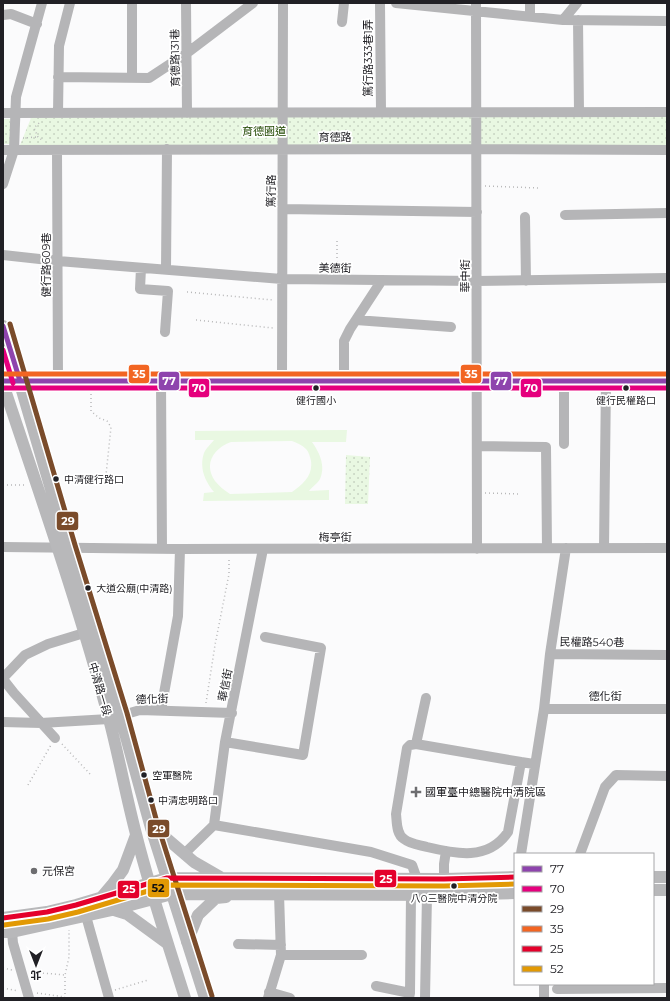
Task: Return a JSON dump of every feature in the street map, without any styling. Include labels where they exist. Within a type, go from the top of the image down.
[{"type":"main road","name":"中清路一段","points":[[3,326],[20,381],[84,633],[151,828],[204,998]]},
{"type":"main road","name":"中清路一段","points":[[3,384],[36,486],[63,548],[114,717],[136,835],[184,998]]},
{"type":"main road","points":[[151,828],[166,838],[194,862],[221,878]]},
{"type":"main road","points":[[100,898],[123,870],[136,835]]},
{"type":"main road","points":[[3,918],[47,912],[167,878],[444,879],[514,877]]},
{"type":"main road","points":[[654,877],[667,877]]},
{"type":"main road","points":[[654,890],[667,890]]},
{"type":"main road","points":[[7,932],[69,920],[172,894],[444,895],[514,893]]},
{"type":"main road","points":[[187,942],[198,915],[216,898],[236,894]]},
{"type":"main road","points":[[112,910],[127,914],[168,944]]},
{"type":"street","points":[[3,184],[14,150],[16,97],[42,3]]},
{"type":"street","points":[[58,113],[59,46],[70,3]]},
{"type":"street","points":[[132,3],[132,78]]},
{"type":"street","name":"育德路131巷","points":[[186,3],[187,113]]},
{"type":"street","points":[[58,77],[149,78],[187,53],[253,3]]},
{"type":"street","name":"篤行路","points":[[282,380],[284,150],[283,3]]},
{"type":"street","points":[[342,22],[344,3]]},
{"type":"street","name":"篤行路333巷1弄","points":[[380,3],[381,112]]},
{"type":"street","points":[[396,3],[476,7],[563,20],[667,21]]},
{"type":"street","points":[[530,3],[530,16]]},
{"type":"street","points":[[563,20],[577,3]]},
{"type":"street","name":"華中街","points":[[476,7],[477,549]]},
{"type":"street","points":[[3,15],[11,14],[37,24]]},
{"type":"street","points":[[578,20],[579,112]]},
{"type":"street","points":[[3,113],[667,112]]},
{"type":"street","points":[[166,270],[167,149]]},
{"type":"street","name":"育德路","points":[[3,150],[667,150]]},
{"type":"street","name":"健行路609巷","points":[[57,150],[58,380]]},
{"type":"street","points":[[283,209],[477,212]]},
{"type":"street","points":[[565,215],[667,213]]},
{"type":"street","points":[[525,217],[526,281]]},
{"type":"street","name":"美德街","points":[[3,255],[58,261],[282,279],[526,281],[667,278]]},
{"type":"street","points":[[141,268],[140,289],[168,291],[165,332]]},
{"type":"street","points":[[344,380],[344,341],[382,280]]},
{"type":"street","points":[[356,320],[451,327]]},
{"type":"street","points":[[3,380],[344,380],[477,382],[667,381]]},
{"type":"street","points":[[161,380],[162,549]]},
{"type":"street","points":[[564,382],[564,444]]},
{"type":"street","points":[[604,548],[606,382]]},
{"type":"street","points":[[477,446],[546,447],[547,548]]},
{"type":"street","name":"梅亭街","points":[[3,546],[180,550],[667,548]]},
{"type":"street","name":"民權路540巷","points":[[566,548],[550,654],[667,655]]},
{"type":"street","name":"華信街","points":[[214,825],[225,742],[232,713],[263,549]]},
{"type":"street","points":[[161,710],[178,616],[180,550]]},
{"type":"street","points":[[55,738],[14,693],[3,678],[25,655],[48,644],[84,633]]},
{"type":"street","points":[[225,742],[303,755],[321,648],[265,637]]},
{"type":"street","points":[[521,853],[534,764],[544,709],[550,654]]},
{"type":"street","points":[[416,744],[426,698]]},
{"type":"street","name":"德化街","points":[[544,709],[667,708]]},
{"type":"street","name":"德化街","points":[[3,722],[41,723],[114,717],[140,710],[232,713]]},
{"type":"street","points":[[521,762],[508,832],[502,840],[491,848],[469,854],[446,851],[411,843],[403,839],[398,828],[396,814],[407,748],[410,745],[416,744],[534,764]]},
{"type":"street","points":[[580,853],[605,787],[616,775],[667,776]]},
{"type":"street","points":[[184,854],[214,825],[371,852],[412,865],[417,879]]},
{"type":"street","points":[[444,895],[444,864],[446,851]]},
{"type":"street","points":[[279,894],[281,950],[268,995],[290,998]]},
{"type":"street","points":[[376,986],[410,996],[411,895]]},
{"type":"street","points":[[425,998],[427,895]]},
{"type":"street","points":[[86,916],[108,995]]},
{"type":"street","points":[[7,932],[13,943],[28,995]]},
{"type":"street","points":[[238,944],[281,950],[362,955]]},
{"type":"street","points":[[544,985],[544,998]]},
{"type":"street","points":[[557,990],[600,986],[667,988]]},
{"type":"path","points":[[40,122],[34,128],[38,138],[43,142]]},
{"type":"path","points":[[477,186],[539,188]]},
{"type":"path","points":[[337,238],[337,280]]},
{"type":"path","points":[[187,292],[282,301]]},
{"type":"path","points":[[196,320],[282,329]]},
{"type":"path","points":[[91,380],[91,411],[107,421],[111,427],[106,475]]},
{"type":"path","points":[[3,485],[36,486]]},
{"type":"path","points":[[477,493],[521,494]]},
{"type":"path","points":[[205,712],[215,645],[229,574],[230,549]]},
{"type":"path","points":[[28,785],[55,738],[90,774]]},
{"type":"path","points":[[3,988],[28,995],[65,997],[65,975],[69,957],[69,920]]},
{"type":"path","points":[[21,971],[65,975]]},
{"type":"path","points":[[108,995],[148,980]]},
{"type":"green space","points":[[667,114],[667,146],[480,146],[479,115]]},
{"type":"green space","name":"育德園道","points":[[287,115],[472,115],[473,146],[287,146]]},
{"type":"green space","name":"育德園道","points":[[280,116],[280,146],[20,145],[31,118]]},
{"type":"green space","points":[[3,119],[10,119],[10,144],[3,144]]},
{"type":"green space","points":[[347,430],[346,442],[312,442],[321,459],[322,474],[318,482],[309,491],[329,490],[329,500],[203,501],[204,493],[214,492],[206,479],[202,464],[205,451],[214,440],[195,440],[195,431]],"holes":[[[292,441],[301,445],[307,450],[311,461],[309,475],[300,486],[292,492],[230,494],[218,485],[212,475],[210,469],[212,457],[220,448],[231,442]]]},
{"type":"green space","points":[[346,455],[370,457],[368,504],[345,504]]},
{"type":"transit line","name":"29","points":[[10,324],[75,545],[127,713],[158,826],[212,996]]},
{"type":"transit line","name":"77","points":[[3,326],[20,381]]},
{"type":"transit line","name":"70","points":[[3,350],[13,383]]},
{"type":"transit line","name":"35","points":[[3,374],[667,374]]},
{"type":"transit line","name":"77","points":[[3,381],[667,381]]},
{"type":"transit line","name":"70","points":[[3,388],[667,388]]},
{"type":"transit line","name":"25","points":[[3,918],[47,912],[76,905],[167,878],[444,879],[514,877]]},
{"type":"transit line","name":"52","points":[[4,925],[48,919],[78,912],[168,885],[444,886],[514,884]]},
{"type":"place","name":"健行國小","points":[[316,388]]},
{"type":"place","name":"健行民權路口","points":[[626,388]]},
{"type":"place","name":"中清健行路口","points":[[56,479]]},
{"type":"place","name":"大道公廟(中清路)","points":[[88,588]]},
{"type":"place","name":"空軍醫院","points":[[144,775]]},
{"type":"place","name":"國軍臺中總醫院中清院區","points":[[416,792]]},
{"type":"place","name":"中清忠明路口","points":[[151,800]]},
{"type":"place","name":"元保宮","points":[[34,871]]},
{"type":"place","name":"八0三醫院中清分院","points":[[454,886]]}]
